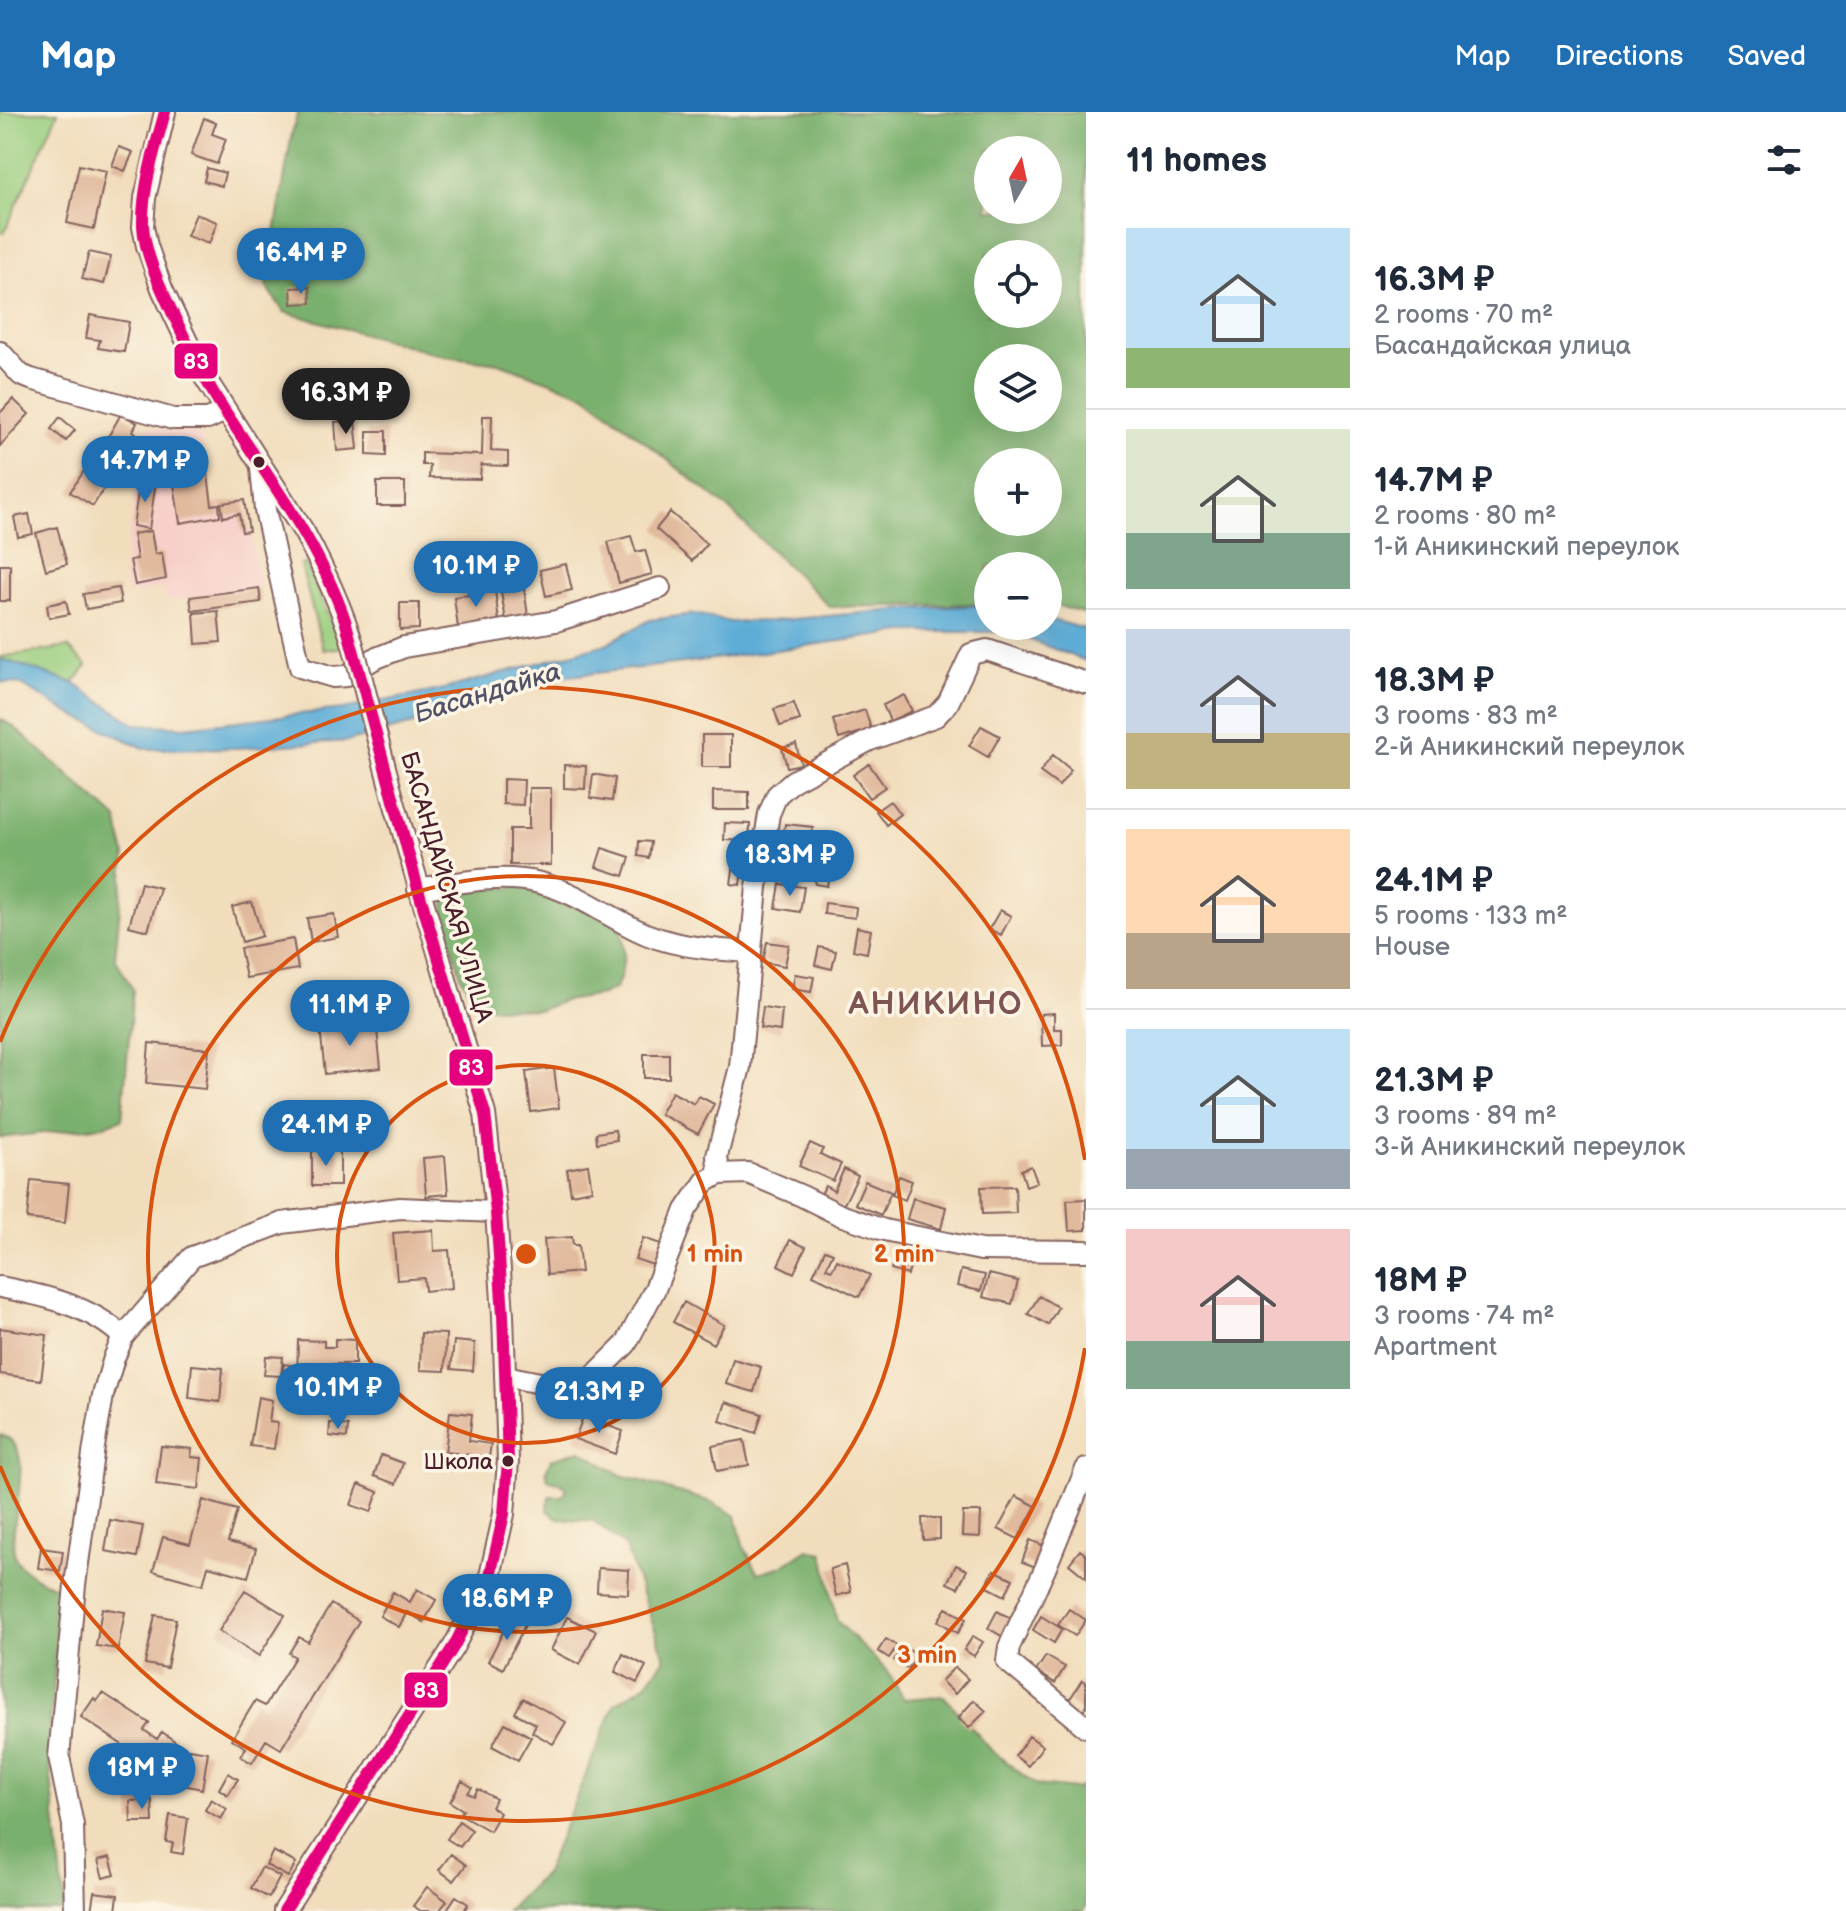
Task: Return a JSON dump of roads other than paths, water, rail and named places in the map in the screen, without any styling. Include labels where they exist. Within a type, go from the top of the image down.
[{"type":"street","name":"БАСАНДАЙСКАЯ УЛИЦА","points":[[165,112],[145,198],[143,227],[147,246],[162,289],[202,373],[318,558],[338,598],[418,889],[485,1114],[496,1212],[508,1461],[506,1495],[490,1576],[454,1646],[284,1911]]},
{"type":"street","points":[[0,352],[21,375],[31,379],[173,419],[208,419],[225,411]]},
{"type":"street","points":[[260,465],[265,510],[300,667],[320,675],[346,676],[374,659],[404,647],[556,621],[660,588]]},
{"type":"street","points":[[719,1174],[717,1156],[740,1067],[749,952],[769,814],[777,795],[793,781],[870,740],[936,716],[948,703],[971,654],[978,650],[987,650],[1086,683]]},
{"type":"street","points":[[418,889],[495,878],[539,882],[575,895],[662,941],[749,952]]},
{"type":"street","points":[[505,1376],[560,1387],[579,1386],[593,1377],[626,1344],[655,1289],[686,1210],[705,1182],[719,1174],[748,1173],[840,1215],[884,1230],[981,1250],[1086,1251]]},
{"type":"street","points":[[75,1911],[73,1825],[59,1757],[75,1585],[94,1447],[103,1395],[123,1337],[192,1257],[282,1223],[400,1208],[496,1212]]},
{"type":"street","points":[[0,1287],[60,1302],[102,1319],[123,1337]]},
{"type":"street","points":[[1086,1469],[1009,1647],[1007,1661],[1086,1727]]},
{"type":"water","name":"Басандайка","points":[[974,606],[974,632],[903,632],[692,662],[551,678],[440,717],[349,741],[236,748],[146,749],[69,713],[20,684],[0,682],[0,660],[5,660],[73,683],[135,724],[185,727],[343,709],[441,690],[606,644],[650,620],[694,614],[731,622],[770,621]]},
{"type":"water","name":"Басандайка","points":[[1062,623],[1086,629],[1086,661],[1030,640],[1062,640]]},
{"type":"place","name":"Школа","points":[[508,1461]]},
{"type":"district","name":"АНИКИНО","points":[[936,1003]]}]
